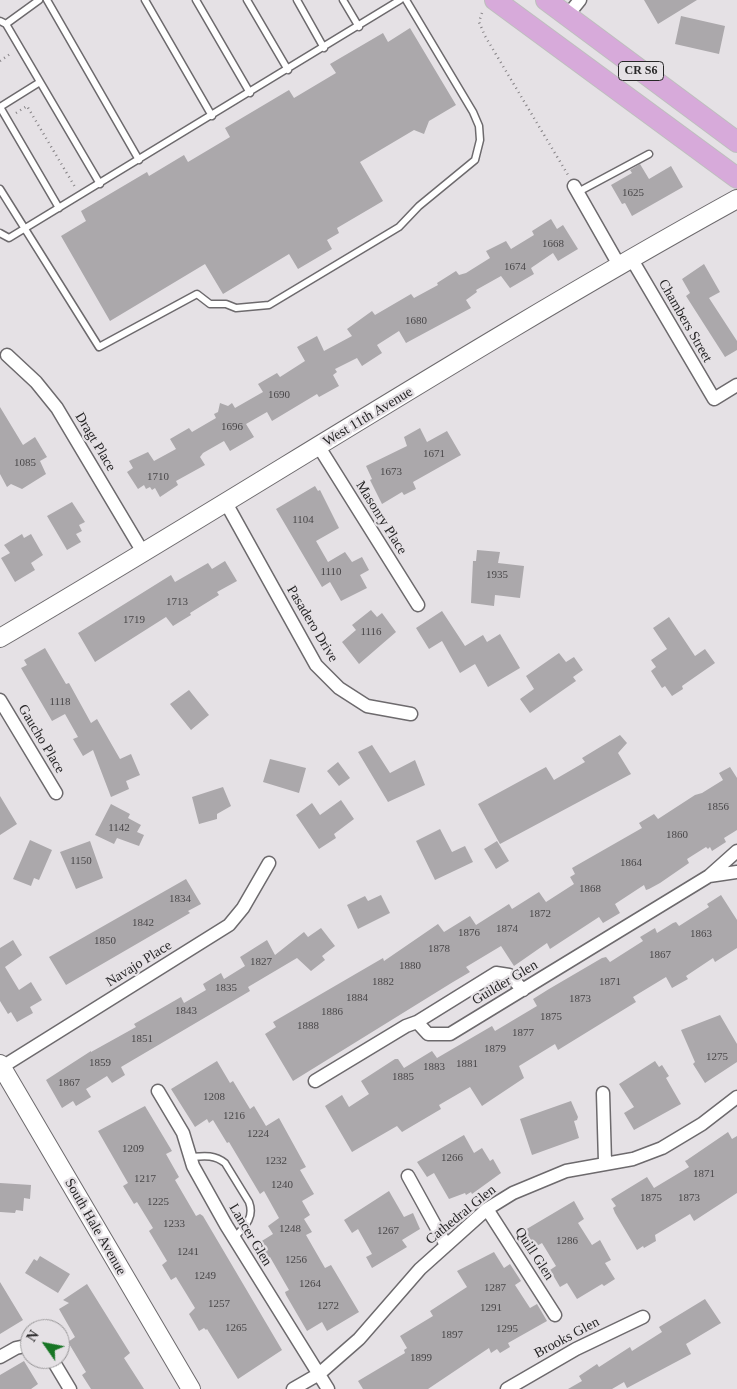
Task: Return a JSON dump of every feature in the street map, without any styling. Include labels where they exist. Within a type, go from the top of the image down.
[{"type":"main road","name":"CR S6","points":[[546,0],[737,142]]},
{"type":"main road","name":"CR S6","points":[[489,6],[737,178]]},
{"type":"street","points":[[567,16],[580,0]]},
{"type":"street","name":"Chambers Street","points":[[576,189],[714,399],[737,384]]},
{"type":"street","name":"West 11th Avenue","points":[[0,638],[144,554],[625,261],[737,199]]},
{"type":"street","name":"Dragt Place","points":[[7,355],[36,382],[57,408],[144,554]]},
{"type":"street","name":"Masonry Place","points":[[319,447],[418,605]]},
{"type":"street","name":"Pasadero Drive","points":[[226,504],[316,665],[339,688],[366,706],[410,714]]},
{"type":"street","name":"Gaucho Place","points":[[0,700],[56,792]]},
{"type":"street","name":"Guilder Glen","points":[[417,1022],[428,1034],[450,1034],[709,876],[737,850]]},
{"type":"street","name":"Navajo Place","points":[[1,1066],[229,925],[244,908],[270,863]]},
{"type":"street","name":"Guilder Glen","points":[[709,876],[737,872]]},
{"type":"street","points":[[315,1081],[406,1026],[417,1022],[496,973],[509,976],[523,990]]},
{"type":"street","name":"South Hale Avenue","points":[[1,1066],[191,1389]]},
{"type":"street","name":"Lancer Glen","points":[[158,1091],[183,1133],[190,1157],[234,1238],[328,1389]]},
{"type":"street","points":[[603,1093],[605,1162]]},
{"type":"street","name":"Cathedral Glen","points":[[293,1389],[319,1374],[359,1339],[420,1269],[487,1209],[513,1192],[566,1171],[605,1162],[633,1159],[662,1148],[702,1124],[737,1097]]},
{"type":"street","points":[[408,1176],[446,1245]]},
{"type":"street","name":"Quill Glen","points":[[487,1209],[555,1315]]},
{"type":"street","name":"Brooks Glen","points":[[507,1389],[576,1349],[643,1316]]},
{"type":"street","points":[[0,1357],[20,1347]]},
{"type":"street","points":[[58,1369],[70,1389]]},
{"type":"lane","points":[[39,0],[3,22],[100,184]]},
{"type":"lane","points":[[47,0],[138,160]]},
{"type":"lane","points":[[145,0],[212,116]]},
{"type":"lane","points":[[196,0],[250,92]]},
{"type":"lane","points":[[247,0],[288,70]]},
{"type":"lane","points":[[297,0],[324,48]]},
{"type":"lane","points":[[344,0],[359,27]]},
{"type":"lane","points":[[0,233],[9,238],[359,27],[399,0]]},
{"type":"lane","points":[[0,189],[99,348],[198,294],[210,304],[226,304],[236,308],[269,305],[399,227],[418,206],[465,170],[475,160],[480,150],[479,126],[473,112],[406,0]]},
{"type":"lane","points":[[40,82],[0,107],[60,208]]},
{"type":"lane","points":[[576,189],[649,154]]},
{"type":"lane","points":[[190,1157],[210,1156],[219,1158],[225,1163],[249,1202],[252,1209],[251,1216],[234,1238]]},
{"type":"path","points":[[489,6],[479,22],[485,36],[576,189]]},
{"type":"path","points":[[6,116],[27,106],[80,195]]},
{"type":"building","points":[[644,0],[697,0],[658,24]]},
{"type":"building","points":[[681,16],[725,26],[719,54],[675,44]]},
{"type":"building","points":[[410,28],[456,105],[429,121],[424,134],[414,130],[360,162],[383,201],[337,228],[339,233],[327,240],[332,249],[298,269],[289,254],[223,294],[205,264],[110,321],[61,236],[86,221],[81,211],[147,172],[149,176],[184,155],[188,162],[230,137],[225,128],[289,90],[294,98],[336,73],[330,64],[383,33],[388,42]]},
{"type":"building","points":[[640,164],[649,179],[671,166],[683,187],[632,216],[625,203],[622,204],[611,185],[632,173],[630,170]]},
{"type":"building","points":[[551,219],[557,229],[563,225],[578,249],[558,261],[553,253],[531,268],[534,274],[510,288],[501,276],[476,290],[477,292],[466,300],[471,308],[406,343],[399,331],[377,345],[382,353],[362,366],[357,358],[335,369],[337,372],[333,375],[339,386],[319,397],[317,394],[272,421],[267,412],[246,424],[254,437],[230,451],[224,441],[203,453],[200,457],[205,465],[176,481],[178,485],[160,497],[155,488],[152,490],[150,487],[146,489],[144,485],[138,489],[127,472],[133,468],[129,461],[148,452],[154,461],[176,449],[170,439],[189,428],[192,432],[216,418],[214,414],[218,412],[220,403],[228,406],[232,403],[235,408],[263,392],[258,384],[277,373],[280,377],[305,361],[297,347],[317,336],[324,351],[352,336],[347,329],[372,311],[375,315],[411,294],[414,298],[438,285],[437,283],[456,271],[459,275],[466,273],[490,258],[486,251],[506,241],[511,249],[534,235],[532,231]]},
{"type":"building","points":[[704,264],[720,292],[709,298],[737,341],[737,350],[725,357],[686,296],[690,293],[682,279]]},
{"type":"building","points":[[0,407],[23,445],[35,437],[47,457],[40,461],[46,474],[22,489],[11,484],[7,487],[0,474]]},
{"type":"building","points":[[420,428],[427,442],[447,431],[461,455],[413,482],[416,489],[404,495],[402,492],[382,504],[370,480],[372,479],[366,466],[407,446],[404,437]]},
{"type":"building","points":[[315,486],[318,491],[320,490],[339,528],[316,541],[328,562],[345,552],[352,562],[362,557],[369,570],[360,575],[367,588],[341,601],[330,582],[322,587],[276,509]]},
{"type":"building","points":[[72,502],[85,522],[79,525],[82,531],[76,534],[81,542],[67,550],[47,516]]},
{"type":"building","points":[[22,534],[24,538],[31,534],[43,555],[31,563],[35,570],[15,582],[1,558],[10,553],[4,545]]},
{"type":"building","points":[[477,550],[500,552],[498,563],[524,566],[520,598],[495,595],[494,606],[471,603],[473,561],[476,561]]},
{"type":"building","points":[[225,561],[237,581],[217,592],[219,595],[173,626],[166,617],[95,662],[78,633],[171,575],[175,582],[208,563],[212,569]]},
{"type":"building","points":[[371,610],[377,617],[382,613],[396,632],[359,664],[342,642],[356,630],[352,625]]},
{"type":"building","points":[[442,611],[465,646],[483,635],[487,642],[500,634],[520,668],[488,687],[475,664],[460,673],[442,641],[429,649],[416,628]]},
{"type":"building","points":[[669,617],[695,656],[705,649],[715,663],[682,686],[683,689],[672,696],[665,686],[662,688],[651,671],[656,667],[651,660],[667,649],[653,628]]},
{"type":"building","points":[[45,648],[66,684],[69,683],[91,723],[97,719],[120,759],[131,754],[140,775],[126,781],[129,789],[111,797],[93,750],[83,756],[73,739],[78,737],[65,714],[52,721],[21,668],[27,665],[24,660]]},
{"type":"building","points":[[559,653],[566,662],[574,657],[583,670],[573,677],[576,681],[530,713],[520,699],[534,689],[526,676]]},
{"type":"building","points":[[189,690],[209,715],[191,730],[170,704]]},
{"type":"building","points":[[620,735],[627,743],[618,753],[631,774],[500,844],[478,804],[546,767],[554,780],[585,762],[582,758]]},
{"type":"building","points":[[372,745],[390,773],[415,760],[425,785],[388,802],[358,752]]},
{"type":"building","points":[[270,759],[306,768],[299,793],[263,782]]},
{"type":"building","points":[[338,762],[350,778],[339,786],[327,771]]},
{"type":"building","points":[[730,767],[737,778],[737,830],[724,838],[726,842],[712,851],[710,847],[708,849],[706,847],[687,859],[689,863],[660,883],[646,890],[644,885],[615,904],[620,913],[603,923],[599,917],[550,949],[547,943],[514,966],[501,946],[466,967],[470,972],[293,1081],[265,1034],[276,1027],[273,1022],[383,958],[384,961],[438,924],[444,932],[470,916],[476,925],[509,904],[512,909],[539,892],[546,902],[574,884],[570,877],[575,874],[572,868],[642,828],[639,823],[654,814],[658,819],[695,795],[702,793],[723,780],[719,773]]},
{"type":"building","points":[[223,787],[231,806],[217,814],[217,819],[199,824],[192,797]]},
{"type":"building","points":[[0,796],[17,824],[0,835]]},
{"type":"building","points":[[341,800],[354,819],[334,834],[336,838],[319,849],[296,815],[312,803],[320,815]]},
{"type":"building","points":[[111,804],[130,814],[128,818],[141,825],[137,832],[144,835],[139,846],[117,838],[114,844],[95,835]]},
{"type":"building","points":[[440,829],[452,852],[465,846],[473,862],[435,880],[416,841]]},
{"type":"building","points":[[30,840],[52,850],[39,880],[34,878],[31,886],[13,879]]},
{"type":"building","points":[[90,841],[103,878],[76,889],[60,852]]},
{"type":"building","points":[[497,841],[509,861],[496,869],[484,849]]},
{"type":"building","points":[[186,879],[201,904],[188,911],[190,913],[66,985],[49,957]]},
{"type":"building","points":[[381,895],[390,913],[358,929],[347,905],[365,896],[368,901]]},
{"type":"building","points":[[721,895],[737,920],[737,948],[715,962],[713,958],[686,976],[688,979],[672,988],[666,977],[633,997],[636,1002],[558,1050],[555,1044],[519,1066],[524,1078],[482,1106],[470,1087],[439,1105],[441,1109],[402,1132],[397,1126],[352,1152],[325,1106],[342,1095],[349,1107],[369,1094],[361,1081],[395,1059],[398,1059],[404,1068],[432,1051],[437,1058],[492,1026],[495,1031],[537,1006],[533,999],[549,989],[602,958],[606,957],[610,962],[643,941],[640,937],[655,928],[657,933],[676,922],[679,926],[709,907],[707,904]]},
{"type":"building","points":[[321,928],[335,946],[322,956],[325,960],[311,971],[297,958],[248,987],[250,991],[121,1067],[125,1075],[112,1083],[107,1076],[86,1089],[91,1097],[76,1106],[73,1101],[62,1108],[46,1080],[91,1051],[136,1027],[134,1024],[181,997],[184,1003],[206,990],[203,984],[221,973],[224,979],[245,966],[240,957],[267,940],[275,955],[304,932],[308,937]]},
{"type":"building","points":[[13,940],[22,955],[5,967],[19,990],[31,982],[42,1000],[30,1007],[33,1013],[17,1022],[11,1012],[8,1014],[0,1001],[0,948]]},
{"type":"building","points":[[720,1015],[737,1044],[737,1062],[705,1083],[693,1064],[695,1062],[681,1030]]},
{"type":"building","points":[[217,1061],[230,1083],[233,1081],[250,1109],[254,1106],[266,1126],[279,1118],[306,1167],[300,1170],[314,1194],[302,1201],[310,1215],[304,1219],[312,1232],[306,1235],[325,1268],[331,1265],[359,1312],[327,1331],[322,1322],[307,1331],[286,1295],[285,1292],[289,1290],[270,1257],[264,1259],[257,1248],[257,1244],[273,1234],[268,1226],[279,1218],[264,1191],[260,1194],[229,1142],[227,1143],[213,1120],[209,1123],[207,1119],[195,1127],[171,1089]]},
{"type":"building","points":[[655,1061],[659,1067],[662,1065],[669,1076],[666,1078],[681,1104],[634,1130],[624,1113],[634,1107],[619,1084]]},
{"type":"building","points":[[571,1101],[578,1117],[574,1121],[579,1138],[532,1155],[520,1119]]},
{"type":"building","points":[[145,1106],[172,1151],[166,1154],[179,1177],[175,1180],[196,1216],[200,1214],[203,1216],[282,1350],[238,1379],[207,1329],[204,1328],[199,1331],[189,1314],[195,1308],[176,1277],[171,1280],[162,1265],[167,1261],[149,1231],[153,1228],[137,1202],[134,1204],[123,1186],[128,1183],[98,1131]]},
{"type":"building","points":[[728,1132],[732,1139],[737,1136],[737,1193],[694,1221],[690,1214],[655,1235],[656,1241],[637,1250],[615,1213],[613,1208],[616,1206],[611,1199],[647,1177],[654,1188],[689,1167],[685,1161]]},
{"type":"building","points":[[464,1135],[474,1153],[482,1148],[490,1161],[493,1159],[501,1173],[472,1194],[471,1192],[466,1195],[465,1193],[449,1199],[434,1173],[427,1177],[417,1162]]},
{"type":"building","points":[[0,1183],[31,1185],[30,1199],[24,1198],[23,1211],[16,1210],[15,1213],[0,1212]]},
{"type":"building","points":[[389,1191],[404,1217],[413,1213],[420,1229],[402,1240],[407,1247],[372,1268],[366,1257],[372,1254],[358,1229],[352,1233],[344,1220]]},
{"type":"building","points":[[574,1201],[584,1219],[578,1223],[592,1245],[600,1240],[611,1260],[605,1263],[615,1279],[604,1286],[602,1284],[577,1299],[567,1283],[560,1287],[550,1270],[556,1266],[542,1243],[535,1247],[525,1230]]},
{"type":"building","points":[[494,1252],[504,1268],[510,1264],[521,1281],[515,1285],[530,1308],[537,1304],[547,1321],[508,1343],[510,1347],[500,1353],[497,1349],[491,1353],[489,1348],[428,1389],[363,1389],[358,1381],[405,1353],[404,1350],[407,1348],[400,1336],[433,1316],[430,1311],[467,1287],[457,1271]]},
{"type":"building","points":[[40,1256],[70,1274],[58,1293],[25,1273],[34,1259],[37,1261]]},
{"type":"building","points":[[0,1282],[22,1319],[0,1334]]},
{"type":"building","points":[[87,1284],[130,1353],[124,1358],[144,1389],[91,1389],[82,1375],[86,1372],[70,1345],[70,1341],[75,1337],[70,1328],[70,1319],[65,1319],[59,1309],[69,1303],[63,1300]]},
{"type":"building","points":[[705,1299],[721,1323],[686,1344],[691,1354],[627,1388],[624,1382],[612,1389],[568,1389],[582,1381],[579,1376],[597,1364],[599,1367],[630,1347],[632,1351],[662,1332],[659,1327]]},
{"type":"building","points":[[20,1363],[20,1369],[29,1369],[38,1384],[31,1389],[0,1389],[0,1375]]}]
